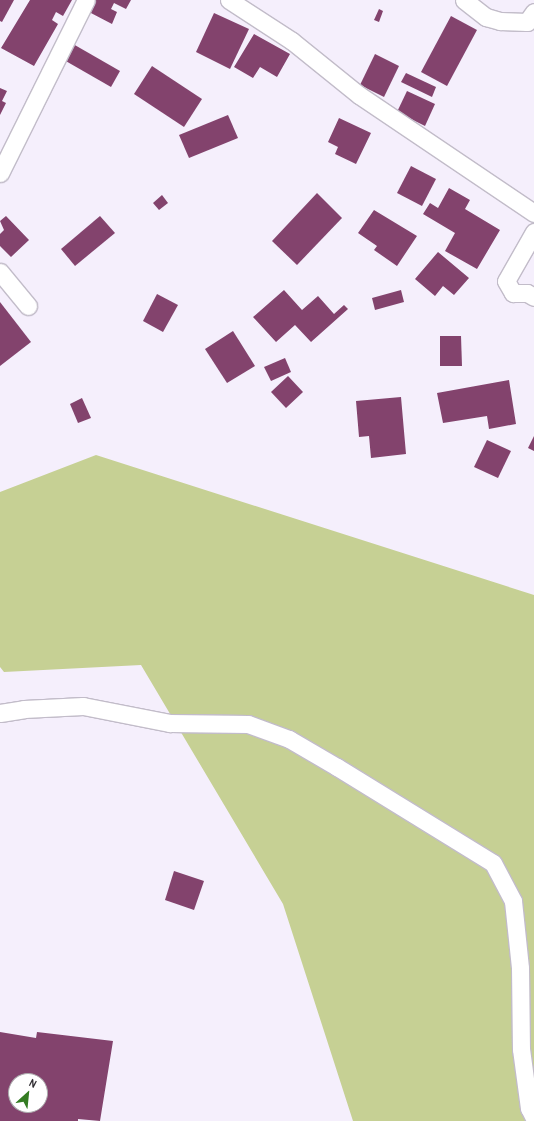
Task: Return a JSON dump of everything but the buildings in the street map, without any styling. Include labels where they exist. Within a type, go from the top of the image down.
[{"type":"street","points":[[0,173],[86,0]]},
{"type":"street","points":[[229,0],[292,41],[359,95],[534,213]]},
{"type":"street","points":[[464,0],[486,17],[500,21],[527,22],[534,12]]},
{"type":"street","points":[[534,232],[506,282],[513,293],[527,293],[534,297]]},
{"type":"street","points":[[0,272],[28,306]]},
{"type":"street","points":[[0,713],[24,709],[83,706],[170,723],[248,724],[289,739],[337,766],[493,863],[513,901],[520,968],[521,1049],[529,1108],[534,1118]]},
{"type":"green space","points":[[96,455],[534,595],[534,1121],[353,1121],[283,904],[141,665],[4,672],[0,667],[0,492]]}]
